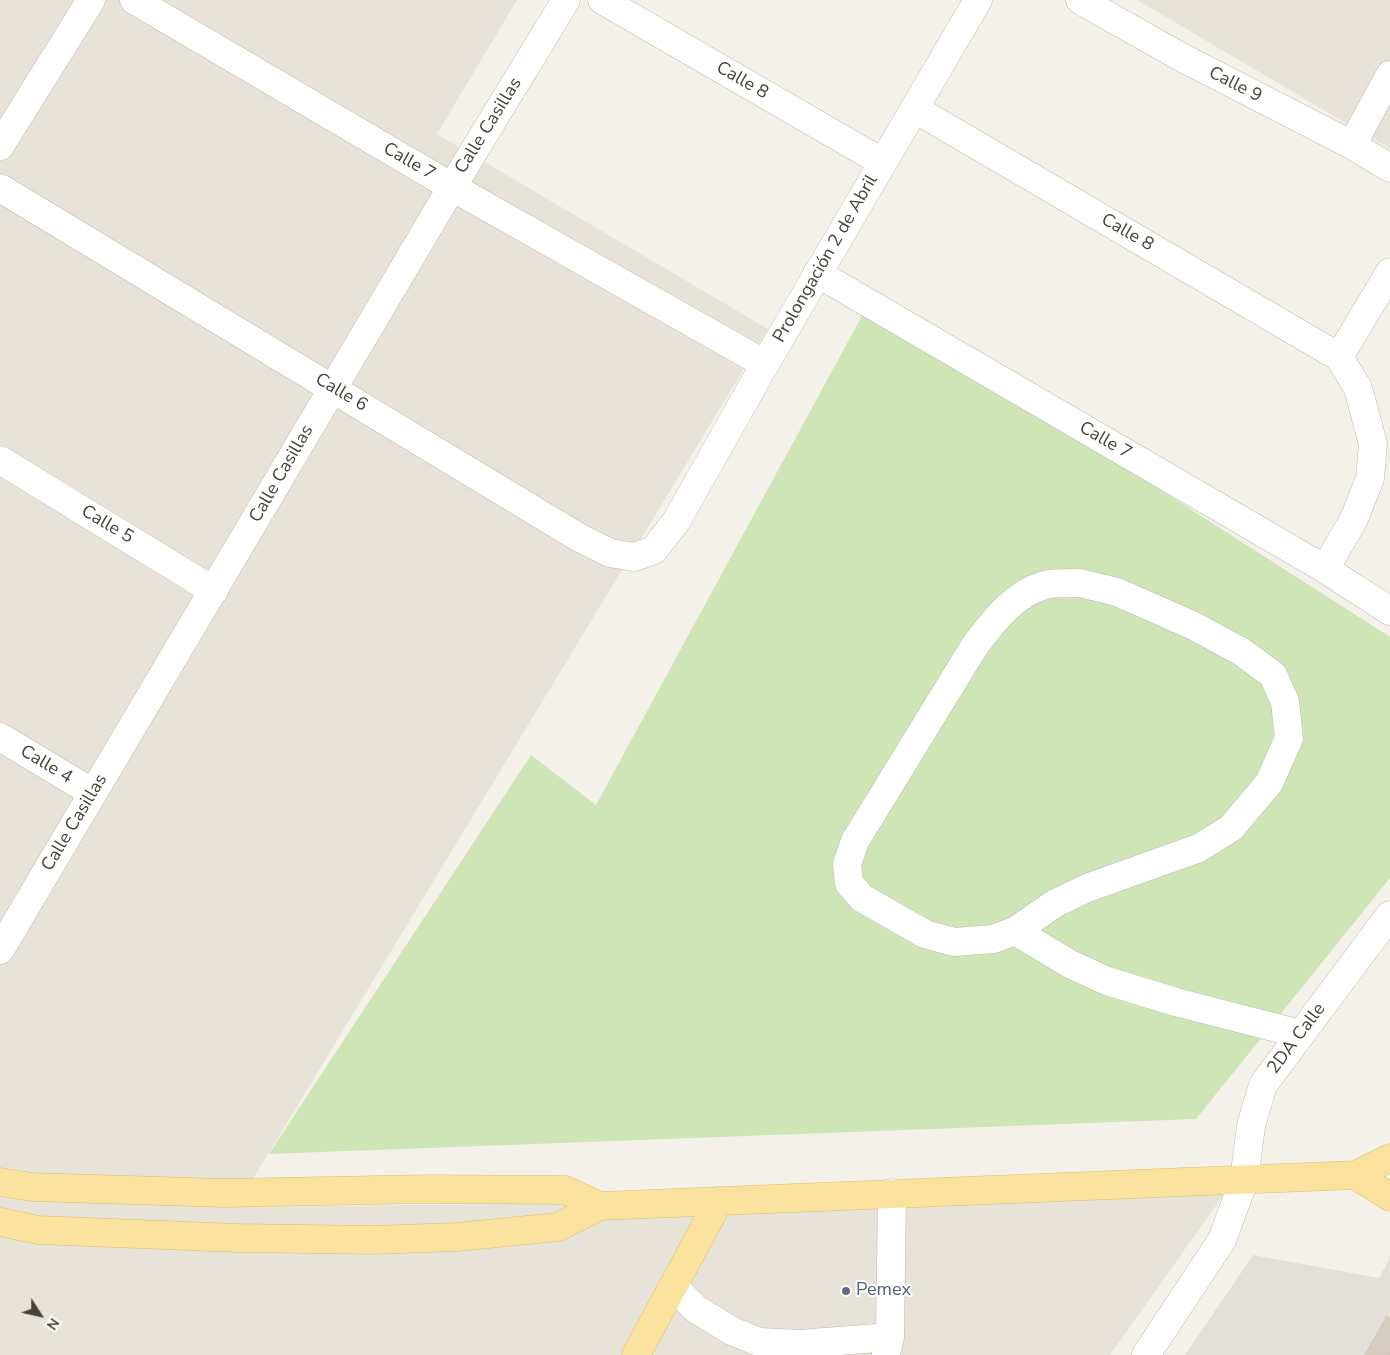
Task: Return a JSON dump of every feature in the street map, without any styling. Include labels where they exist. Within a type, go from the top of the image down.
[{"type":"main road","points":[[0,1222],[38,1230],[238,1238],[382,1240],[457,1237],[558,1227],[600,1206],[1355,1175],[1390,1158]]},
{"type":"main road","points":[[1355,1175],[1390,1197]]},
{"type":"main road","points":[[2,1181],[32,1187],[224,1193],[430,1189],[564,1190],[600,1206]]},
{"type":"main road","points":[[636,1355],[719,1201]]},
{"type":"street","points":[[0,146],[91,0]]},
{"type":"street","name":"Calle 7","points":[[134,0],[452,186],[765,364]]},
{"type":"street","name":"Calle Casillas","points":[[0,950],[452,186],[566,0]]},
{"type":"street","name":"Calle 8","points":[[602,0],[882,162]]},
{"type":"street","name":"Prolongación 2 de Abril","points":[[677,520],[817,273],[978,0]]},
{"type":"street","name":"Calle 9","points":[[1080,0],[1181,57],[1352,145],[1390,168]]},
{"type":"street","points":[[1352,145],[1390,75]]},
{"type":"street","name":"Calle 8","points":[[915,109],[1339,357]]},
{"type":"street","name":"Calle 6","points":[[0,188],[578,537],[610,553],[634,557],[654,550],[677,520]]},
{"type":"street","points":[[1325,569],[1354,519],[1370,478],[1373,444],[1358,388],[1339,357],[1390,272]]},
{"type":"street","name":"Calle 7","points":[[817,273],[1325,569],[1390,611]]},
{"type":"street","name":"Calle 5","points":[[0,460],[214,591]]},
{"type":"street","points":[[1080,583],[1117,592],[1194,626],[1242,652],[1273,675],[1285,702],[1289,738],[1269,783],[1231,828],[1199,848],[1088,888],[1054,904],[1015,931],[993,939],[954,942],[925,934],[862,898],[849,883],[847,864],[855,841],[974,647],[995,619],[1019,597],[1046,584],[1080,583]]},
{"type":"street","name":"Calle 4","points":[[0,736],[93,793]]},
{"type":"street","name":"2DA Calle","points":[[1146,1355],[1222,1240],[1244,1180],[1251,1126],[1263,1085],[1390,915]]},
{"type":"street","points":[[1015,931],[1070,964],[1107,981],[1176,1002],[1300,1034]]},
{"type":"street","points":[[674,1287],[696,1309],[732,1331],[758,1342],[888,1346],[892,1194]]},
{"type":"shaded area","points":[[0,0],[517,0],[437,134],[768,329],[236,1207],[704,1202],[1234,1180],[1110,1355],[0,1355]]},
{"type":"shaded area","points":[[1137,0],[1390,0],[1390,149]]},
{"type":"shaded area","points":[[1253,1255],[1379,1278],[1390,1258],[1390,1355],[1185,1355]]},
{"type":"green space","points":[[869,303],[1390,637],[1390,878],[1196,1119],[269,1154],[531,755],[596,805]]},
{"type":"building","points":[[1387,1317],[1390,1319],[1390,1355],[1365,1355]]},
{"type":"place","name":"Pemex","points":[[846,1291]]}]
